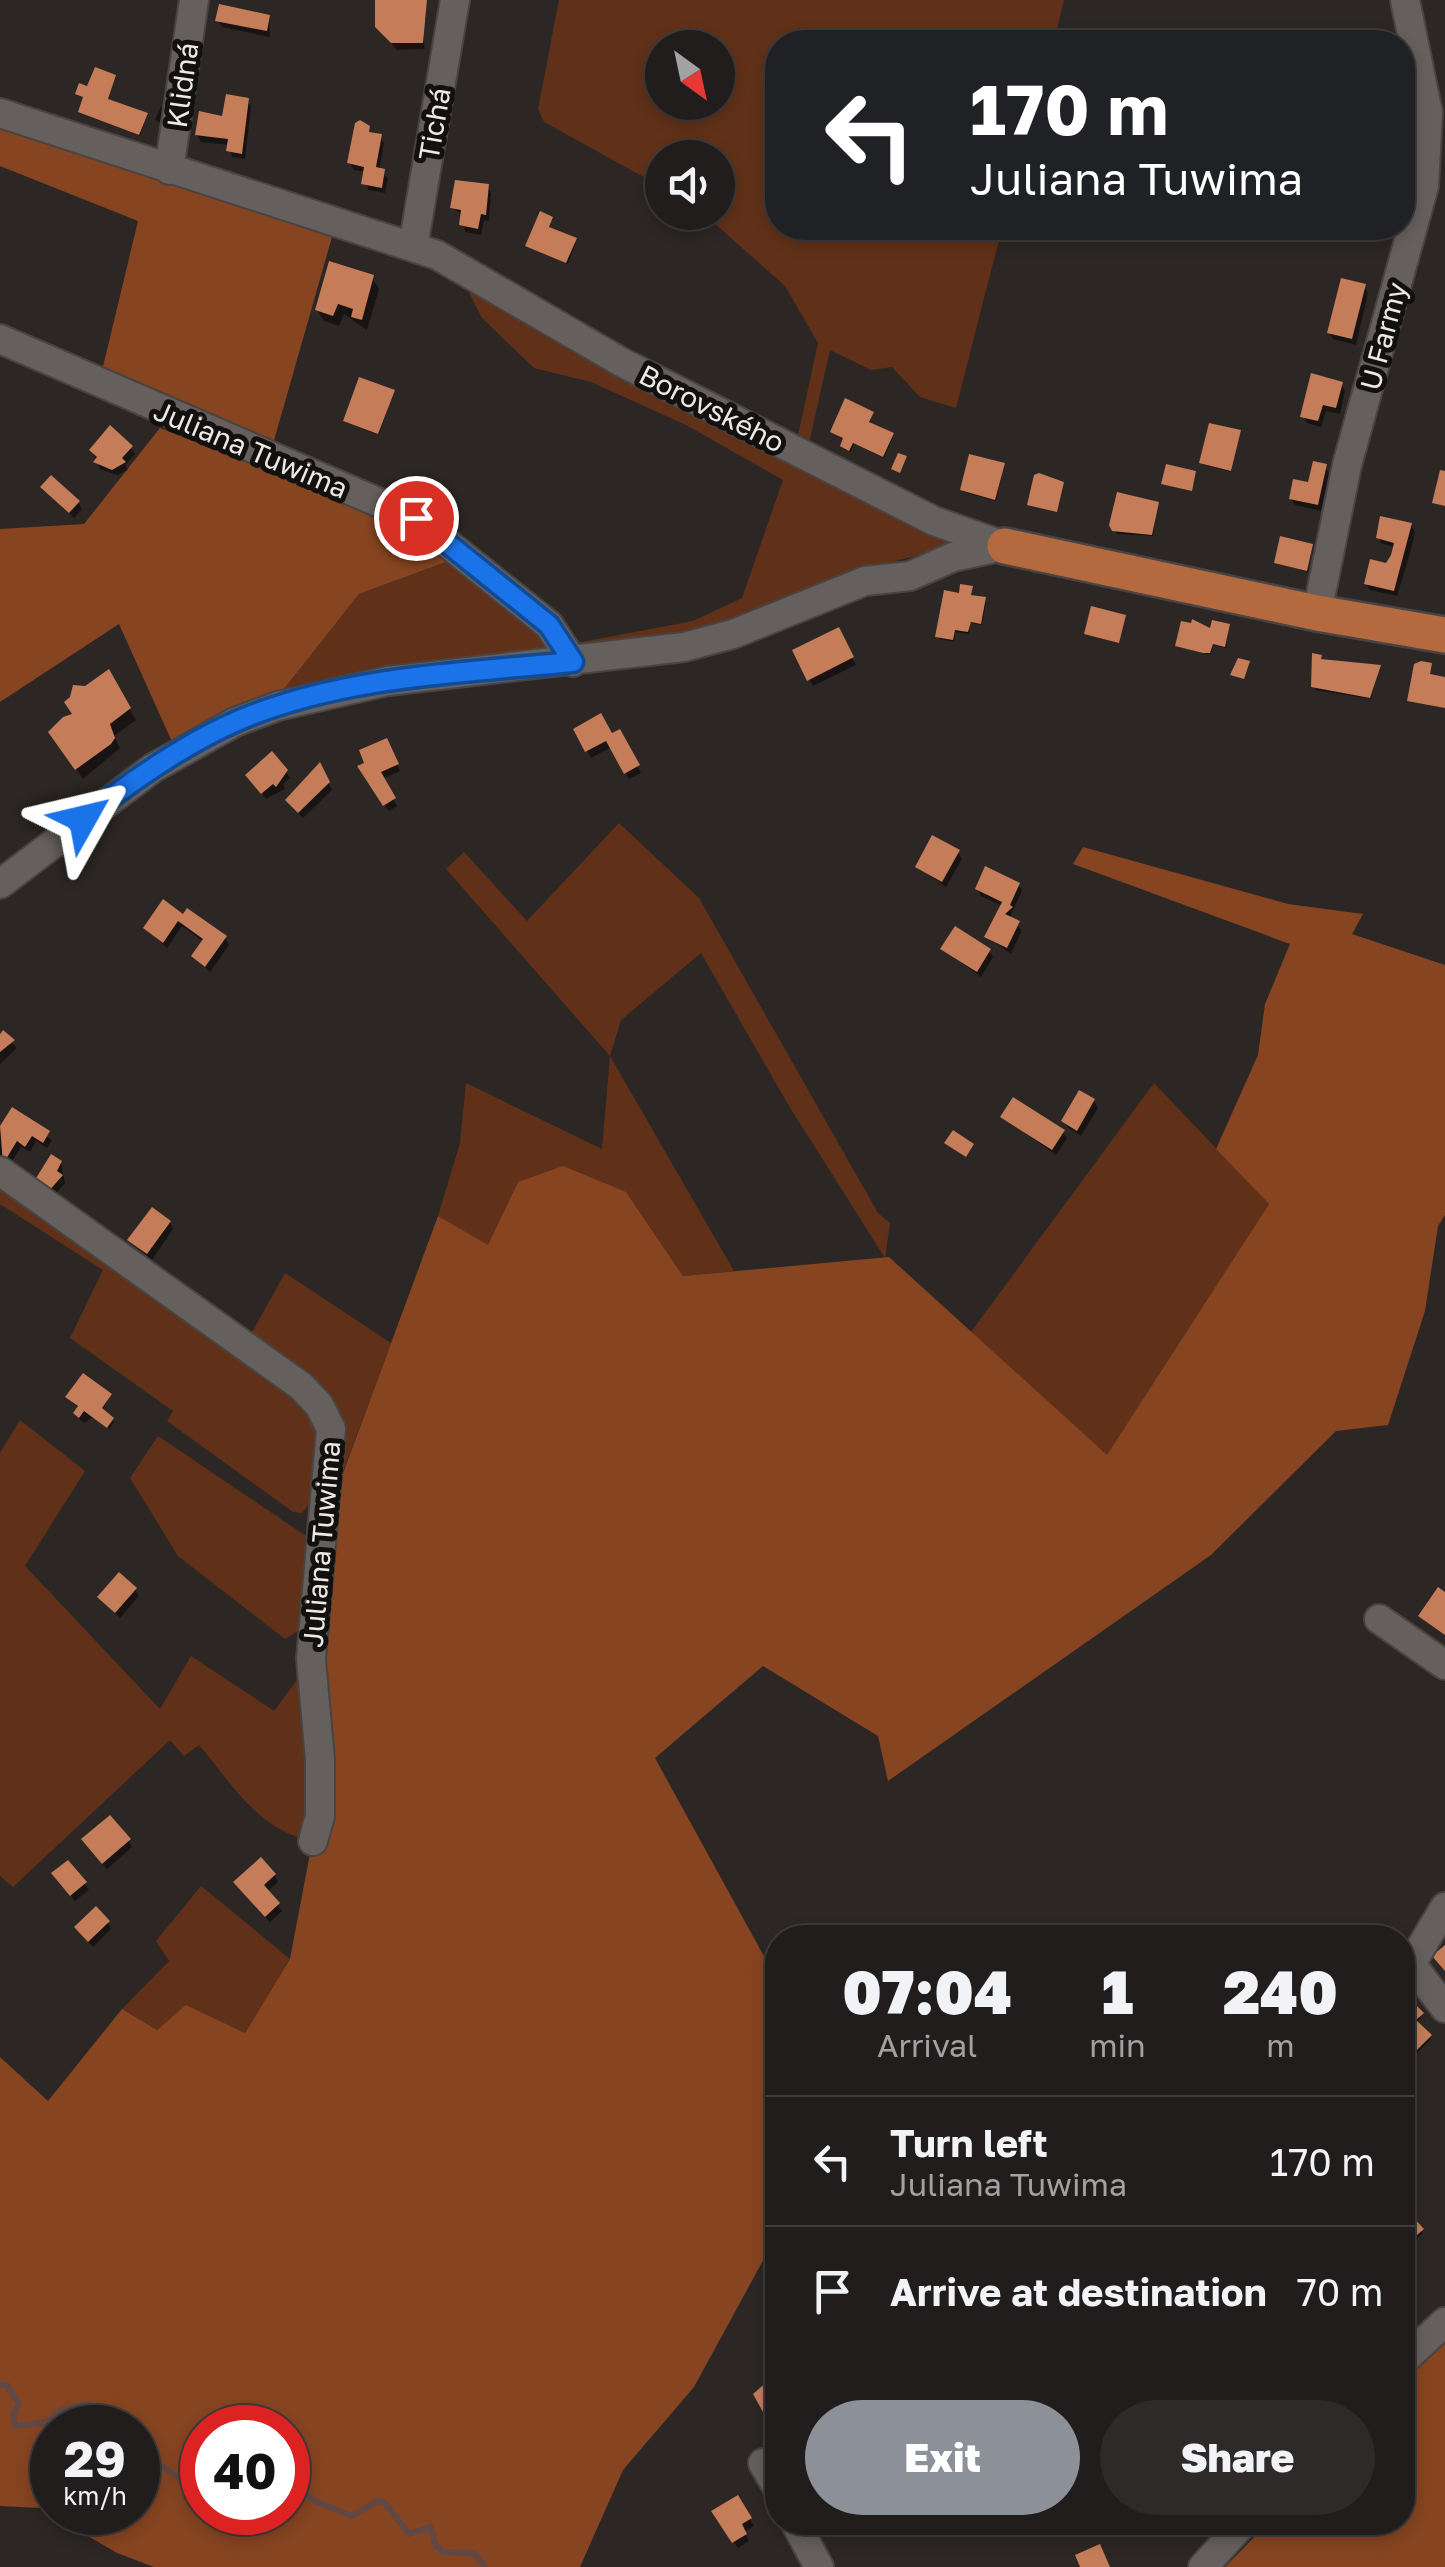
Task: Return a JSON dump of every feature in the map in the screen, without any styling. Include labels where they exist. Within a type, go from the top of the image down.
[{"type":"main road","name":"Borovského","points":[[1005,546],[1317,613],[1445,635]]},
{"type":"street","name":"Klidná","points":[[169,170],[194,0]]},
{"type":"street","name":"Tichá","points":[[413,248],[455,0]]},
{"type":"street","name":"U Farmy","points":[[1405,0],[1411,30]]},
{"type":"street","name":"U Farmy","points":[[1415,49],[1428,113],[1424,186],[1415,219]]},
{"type":"street","name":"Borovského","points":[[0,113],[438,255],[621,362],[952,528],[1005,546]]},
{"type":"street","name":"U Farmy","points":[[1317,613],[1347,465],[1409,240]]},
{"type":"street","name":"Juliana Tuwima","points":[[0,340],[416,518],[549,625],[573,662]]},
{"type":"street","points":[[952,528],[952,557]]},
{"type":"street","points":[[0,884],[153,768],[235,722],[296,701],[388,681],[684,647],[733,634],[865,581],[910,576],[952,557],[1005,546]]},
{"type":"street","name":"Juliana Tuwima","points":[[0,1171],[301,1386],[319,1405],[331,1428],[311,1659],[320,1760],[320,1816],[314,1842]]},
{"type":"street","points":[[1379,1619],[1445,1665]]},
{"type":"street","points":[[1415,1959],[1445,1907]]},
{"type":"street","points":[[1415,1968],[1445,2008]]},
{"type":"street","points":[[1415,2350],[1445,2322]]},
{"type":"street","points":[[763,2462],[765,2466]]},
{"type":"street","points":[[802,2535],[819,2567]]},
{"type":"street","points":[[1203,2567],[1232,2535]]},
{"type":"shaded area","points":[[559,0],[1064,0],[1057,30],[765,30],[765,240],[999,240],[956,408],[920,397],[892,367],[871,370],[830,350],[809,443],[797,440],[818,343],[785,286],[722,230],[735,230],[735,140],[645,140],[645,178],[544,122],[538,109]]},
{"type":"shaded area","points":[[0,123],[334,230],[271,451],[101,375],[138,221],[0,166]]},
{"type":"shaded area","points":[[462,279],[771,451],[964,548],[880,566],[703,631],[637,642],[571,644],[693,621],[742,598],[783,480],[688,426],[591,382],[534,368],[482,318]]},
{"type":"shaded area","points":[[160,428],[418,531],[454,559],[359,594],[280,694],[173,744],[119,624],[0,702],[0,529],[84,524]]},
{"type":"shaded area","points":[[454,559],[543,632],[550,652],[280,694],[359,594]]},
{"type":"shaded area","points":[[619,823],[699,898],[878,1213],[890,1223],[885,1258],[789,1106],[701,953],[621,1020],[610,1056],[446,869],[464,852],[527,921]]},
{"type":"shaded area","points":[[1083,847],[1288,904],[1363,914],[1352,934],[1445,965],[1445,1215],[1438,1226],[1425,1311],[1388,1425],[1336,1431],[1211,1555],[888,1781],[878,1736],[763,1666],[655,1758],[765,1958],[765,2257],[694,2387],[623,2470],[580,2567],[154,2567],[117,2553],[86,2535],[160,2535],[160,2405],[30,2405],[30,2508],[0,2506],[0,2057],[48,2101],[122,2009],[157,2030],[186,2005],[245,2033],[290,1959],[330,1748],[316,1642],[325,1522],[438,1216],[488,1245],[518,1182],[563,1166],[626,1192],[683,1276],[889,1257],[1107,1455],[1269,1204],[1216,1149],[1258,1055],[1265,1004],[1290,944],[1073,864]]},
{"type":"shaded area","points":[[610,1056],[734,1271],[683,1276],[626,1192],[518,1182],[488,1246],[438,1216],[460,1143],[466,1083],[602,1149]]},
{"type":"shaded area","points":[[1154,1083],[1269,1204],[1107,1456],[971,1332]]},
{"type":"shaded area","points":[[0,1181],[304,1400],[326,1430],[319,1491],[302,1513],[293,1512],[167,1421],[173,1411],[70,1338],[103,1270],[0,1204]]},
{"type":"shaded area","points":[[285,1273],[391,1343],[336,1491],[339,1419],[250,1336]]},
{"type":"shaded area","points":[[20,1420],[85,1471],[25,1566],[160,1709],[191,1656],[274,1711],[300,1676],[316,1825],[301,1838],[257,1812],[199,1745],[184,1756],[170,1740],[13,1887],[0,1876],[0,1453]]},
{"type":"shaded area","points":[[158,1436],[306,1536],[298,1631],[285,1639],[178,1556],[130,1478]]},
{"type":"shaded area","points":[[201,1886],[290,1959],[245,2033],[187,2006],[157,2030],[122,2009],[169,1961],[156,1941]]},
{"type":"shaded area","points":[[1445,2340],[1445,2567],[1225,2567],[1256,2535],[1415,2535],[1415,2371]]},
{"type":"building","points":[[375,0],[427,0],[423,43],[391,43],[375,27]]},
{"type":"building","points":[[219,4],[270,15],[267,31],[215,21]]},
{"type":"building","points":[[95,67],[116,75],[108,99],[148,113],[139,135],[78,112],[83,97],[75,94],[79,83],[87,86]]},
{"type":"building","points":[[226,94],[249,98],[242,154],[226,151],[228,139],[195,135],[199,111],[222,116]]},
{"type":"building","points":[[360,120],[370,126],[369,132],[382,134],[376,167],[385,169],[382,188],[361,184],[364,167],[347,163],[355,123]]},
{"type":"building","points":[[455,180],[489,184],[486,215],[481,214],[478,229],[459,225],[461,210],[450,208]]},
{"type":"building","points":[[540,211],[553,217],[549,227],[577,238],[566,263],[525,246]]},
{"type":"building","points":[[329,261],[374,275],[362,320],[351,317],[353,309],[338,304],[333,316],[315,310]]},
{"type":"building","points":[[1341,278],[1366,284],[1352,339],[1327,333]]},
{"type":"building","points":[[1311,373],[1343,382],[1336,408],[1323,405],[1318,421],[1300,417]]},
{"type":"building","points":[[359,377],[395,390],[378,434],[343,421]]},
{"type":"building","points":[[845,398],[874,412],[869,422],[894,433],[883,457],[853,443],[849,451],[840,446],[843,438],[830,432]]},
{"type":"building","points":[[1209,423],[1241,430],[1231,471],[1199,463]]},
{"type":"building","points":[[110,425],[133,446],[122,458],[126,462],[112,470],[93,462],[97,457],[89,450]]},
{"type":"building","points":[[898,453],[907,456],[900,473],[891,469]]},
{"type":"building","points":[[969,454],[1005,463],[995,500],[960,490]]},
{"type":"building","points":[[1313,461],[1327,464],[1318,505],[1289,499],[1293,479],[1308,482]]},
{"type":"building","points":[[1166,464],[1196,471],[1192,491],[1161,484]]},
{"type":"building","points":[[1440,470],[1445,471],[1445,506],[1432,503]]},
{"type":"building","points":[[1039,473],[1064,482],[1057,512],[1027,505],[1034,475]]},
{"type":"building","points":[[51,475],[80,501],[69,513],[40,487]]},
{"type":"building","points":[[1117,492],[1159,502],[1152,535],[1112,531],[1109,525]]},
{"type":"building","points":[[1380,516],[1412,523],[1394,591],[1364,584],[1370,559],[1386,563],[1394,543],[1376,538]]},
{"type":"building","points":[[1280,536],[1313,544],[1307,571],[1274,563]]},
{"type":"building","points":[[960,584],[973,586],[971,595],[986,597],[981,624],[971,622],[968,632],[955,630],[953,640],[935,637],[944,590],[959,593]]},
{"type":"building","points":[[1091,606],[1126,615],[1119,643],[1084,634]]},
{"type":"building","points":[[1192,619],[1210,628],[1212,620],[1230,624],[1225,647],[1213,644],[1210,653],[1203,653],[1175,646],[1181,621],[1191,623]]},
{"type":"building","points":[[839,627],[854,657],[807,681],[792,650]]},
{"type":"building","points":[[1312,653],[1322,655],[1321,659],[1381,665],[1370,698],[1311,687]]},
{"type":"building","points":[[1238,658],[1250,661],[1244,679],[1230,675]]},
{"type":"building","points":[[1432,663],[1430,674],[1445,677],[1445,708],[1407,701],[1414,664]]},
{"type":"building","points":[[109,669],[131,708],[110,724],[115,738],[111,744],[75,770],[48,732],[72,714],[64,702],[73,685],[85,686]]},
{"type":"building","points":[[601,713],[612,733],[620,729],[640,765],[624,774],[606,741],[585,752],[573,729]]},
{"type":"building","points":[[387,738],[399,764],[381,772],[396,798],[383,806],[357,766],[364,763],[359,750]]},
{"type":"building","points":[[272,751],[288,770],[276,787],[273,784],[261,794],[245,775]]},
{"type":"building","points":[[320,762],[330,782],[298,813],[285,800]]},
{"type":"building","points":[[932,835],[960,850],[942,882],[915,867]]},
{"type":"building","points":[[985,866],[1020,883],[1010,905],[1013,907],[1005,914],[1020,921],[1007,948],[984,937],[1002,902],[975,889]]},
{"type":"building","points":[[163,899],[183,914],[187,908],[227,936],[205,967],[191,956],[203,939],[178,921],[163,943],[143,928]]},
{"type":"building","points":[[955,926],[991,949],[977,972],[940,949]]},
{"type":"building","points":[[3,1030],[15,1040],[0,1052],[0,1034]]},
{"type":"building","points":[[1079,1090],[1095,1099],[1077,1131],[1061,1121]]},
{"type":"building","points":[[1013,1097],[1065,1130],[1052,1150],[1000,1117]]},
{"type":"building","points":[[12,1107],[50,1131],[43,1143],[32,1136],[25,1147],[17,1141],[3,1164],[0,1126]]},
{"type":"building","points":[[953,1130],[974,1144],[966,1157],[944,1143]]},
{"type":"building","points":[[51,1154],[62,1161],[57,1171],[63,1175],[48,1192],[33,1183]]},
{"type":"building","points":[[152,1207],[171,1221],[147,1254],[127,1240]]},
{"type":"building","points":[[83,1373],[112,1394],[102,1408],[114,1418],[107,1428],[84,1411],[79,1418],[73,1413],[78,1406],[65,1397]]},
{"type":"building","points":[[119,1572],[137,1588],[115,1613],[97,1597]]},
{"type":"building","points":[[1438,1587],[1445,1592],[1445,1635],[1418,1616]]},
{"type":"building","points":[[110,1815],[131,1839],[102,1864],[81,1839]]},
{"type":"building","points":[[261,1857],[276,1874],[264,1885],[280,1903],[265,1917],[233,1882]]},
{"type":"building","points":[[68,1860],[87,1882],[70,1896],[51,1873]]},
{"type":"building","points":[[96,1906],[110,1921],[88,1942],[74,1927]]},
{"type":"building","points":[[1445,1945],[1445,1971],[1432,1956]]},
{"type":"building","points":[[1415,2004],[1424,2013],[1416,2020],[1432,2035],[1415,2052]]},
{"type":"building","points":[[1415,2219],[1424,2229],[1415,2237]]},
{"type":"building","points":[[765,2384],[765,2416],[753,2394]]},
{"type":"building","points":[[738,2495],[752,2518],[742,2524],[747,2534],[732,2543],[711,2511]]},
{"type":"building","points":[[1100,2544],[1110,2567],[1080,2567],[1075,2555]]},
{"type":"waterway","points":[[0,2385],[7,2385],[19,2404],[13,2415],[15,2426],[30,2424]]},
{"type":"waterway","points":[[82,2405],[90,2405]]},
{"type":"waterway","points":[[160,2465],[180,2479]]},
{"type":"waterway","points":[[310,2497],[352,2516],[377,2501],[385,2503],[409,2534],[430,2527],[436,2546],[443,2552],[474,2553],[485,2567]]},
{"type":"route","points":[[83,819],[153,768],[235,722],[278,706],[388,681],[573,662],[549,625],[416,518]]}]
